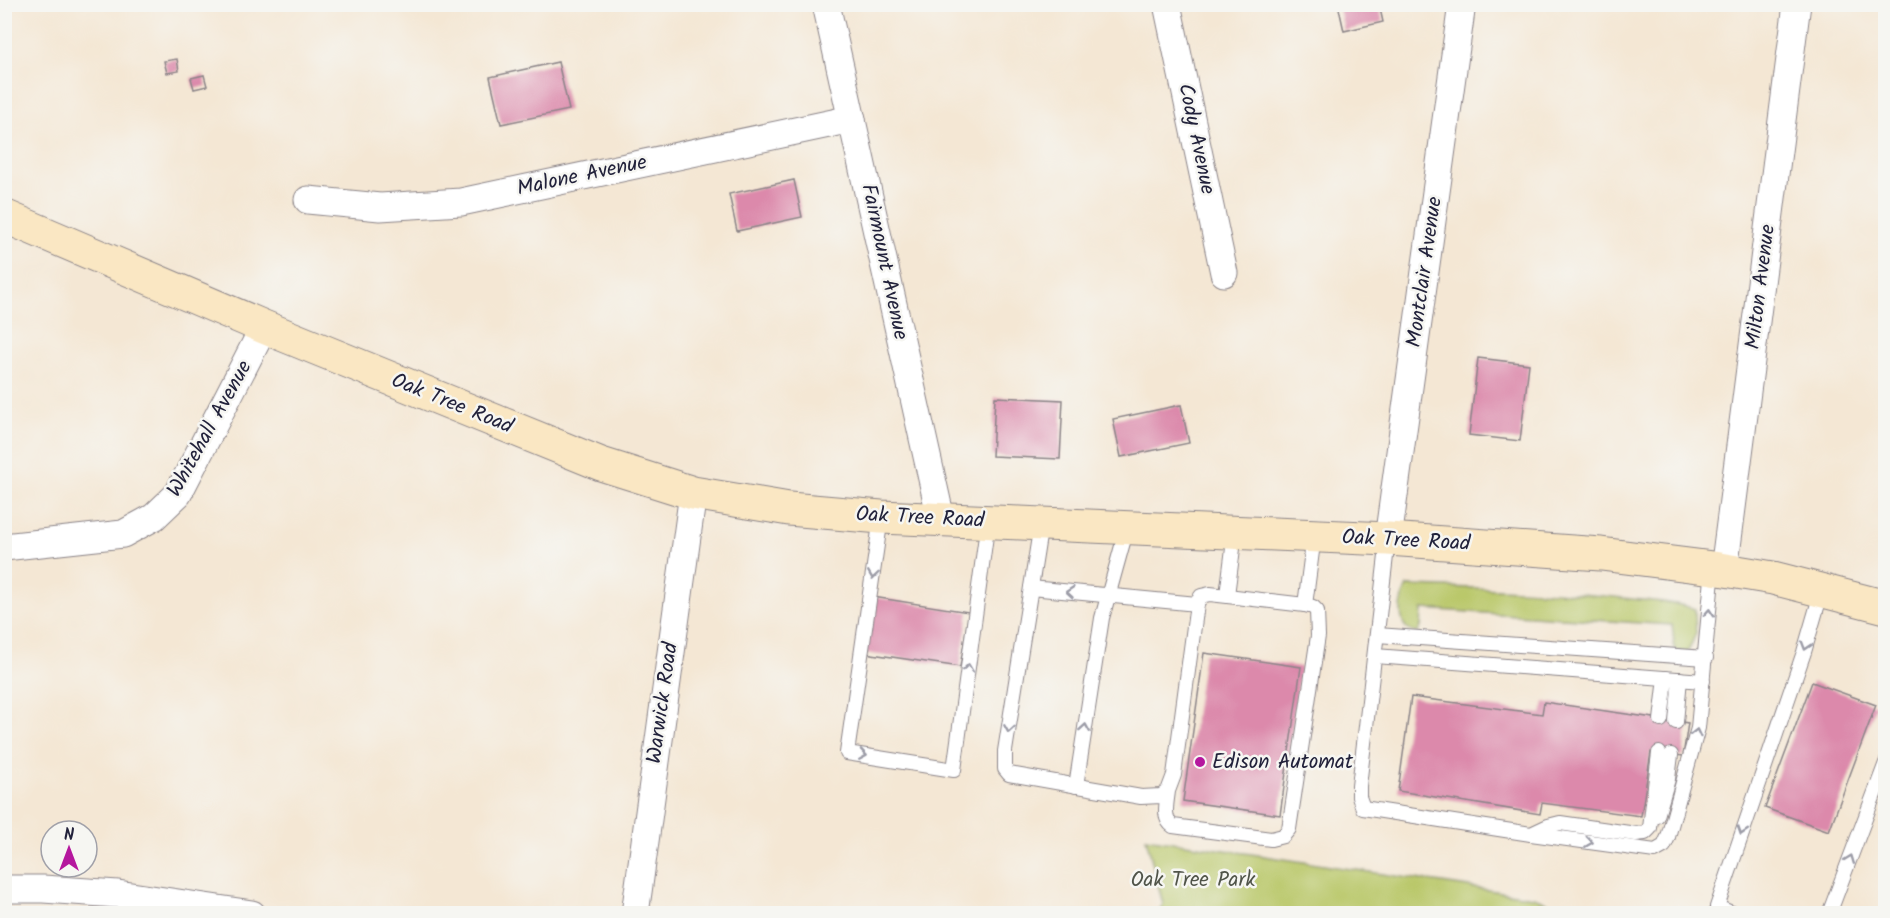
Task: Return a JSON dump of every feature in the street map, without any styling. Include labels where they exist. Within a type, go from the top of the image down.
[{"type":"main road","name":"Oak Tree Road","points":[[4,216],[264,327],[601,464],[693,493],[789,509],[881,518],[1388,539],[1601,554],[1718,569],[1822,590],[1886,607]]},
{"type":"street","name":"Fairmount Avenue","points":[[826,4],[941,519]]},
{"type":"street","name":"Cody Avenue","points":[[1167,4],[1224,273]]},
{"type":"street","name":"Montclair Avenue","points":[[1388,539],[1462,4]]},
{"type":"street","name":"Milton Avenue","points":[[1718,569],[1797,4]]},
{"type":"street","name":"Malone Avenue","points":[[308,200],[380,207],[461,202],[852,119]]},
{"type":"street","name":"Whitehall Avenue","points":[[4,547],[123,534],[154,517],[178,494],[264,327]]},
{"type":"street","name":"Warwick Road","points":[[635,914],[693,493]]},
{"type":"street","points":[[4,889],[118,894],[252,914]]},
{"type":"lane","points":[[881,518],[847,753],[954,770],[988,521]]},
{"type":"lane","points":[[1041,524],[1005,751],[1005,769],[1010,774],[1152,798],[1161,796],[1167,790],[1174,775],[1197,604],[1201,596],[1205,594],[1305,605],[1317,610],[1318,627],[1289,829],[1283,836],[1271,839],[1173,826],[1166,818],[1167,790]]},
{"type":"lane","points":[[1076,786],[1102,618],[1127,528]]},
{"type":"lane","points":[[1227,596],[1235,532]]},
{"type":"lane","points":[[1305,605],[1314,536]]},
{"type":"lane","points":[[1388,539],[1359,786],[1359,797],[1363,808],[1655,851],[1664,846],[1668,837],[1698,728],[1718,569]]},
{"type":"lane","points":[[1031,588],[1197,604]]},
{"type":"lane","points":[[1734,914],[1717,907],[1804,652],[1822,590]]},
{"type":"lane","points":[[1377,635],[1706,658]]},
{"type":"lane","points":[[1375,656],[1703,681]]},
{"type":"lane","points":[[1661,720],[1673,679]]},
{"type":"lane","points":[[1673,679],[1676,722]]},
{"type":"lane","points":[[1531,834],[1560,823],[1636,834],[1645,833],[1650,828],[1665,754]]},
{"type":"lane","points":[[1829,914],[1886,763]]},
{"type":"green space","points":[[1407,586],[1548,591],[1672,603],[1695,609],[1696,633],[1688,652],[1675,651],[1672,625],[1422,609],[1421,627],[1418,633],[1406,627],[1401,615],[1402,600]]},
{"type":"green space","name":"Oak Tree Park","points":[[1146,838],[1534,897],[1572,913],[1158,913],[1163,904]]},
{"type":"building","points":[[1338,4],[1379,4],[1383,22],[1344,31]]},
{"type":"building","points":[[177,59],[179,71],[167,73],[164,61]]},
{"type":"building","points":[[558,62],[569,110],[501,124],[490,77]]},
{"type":"building","points":[[204,75],[207,86],[194,89],[191,78]]},
{"type":"building","points":[[794,180],[802,217],[737,231],[729,194]]},
{"type":"building","points":[[1478,358],[1529,364],[1520,441],[1469,435]]},
{"type":"building","points":[[995,397],[1063,400],[1060,459],[992,456]]},
{"type":"building","points":[[1181,405],[1189,443],[1121,457],[1113,419]]},
{"type":"building","points":[[873,597],[969,612],[960,667],[865,653]]},
{"type":"building","points":[[1204,653],[1301,667],[1280,815],[1183,801]]},
{"type":"building","points":[[1812,682],[1876,705],[1829,831],[1765,808]]},
{"type":"building","points":[[1411,697],[1542,714],[1544,702],[1688,723],[1683,756],[1651,752],[1641,816],[1542,803],[1540,814],[1398,791]]},
{"type":"place","name":"Edison Automat","points":[[1200,762]]}]
